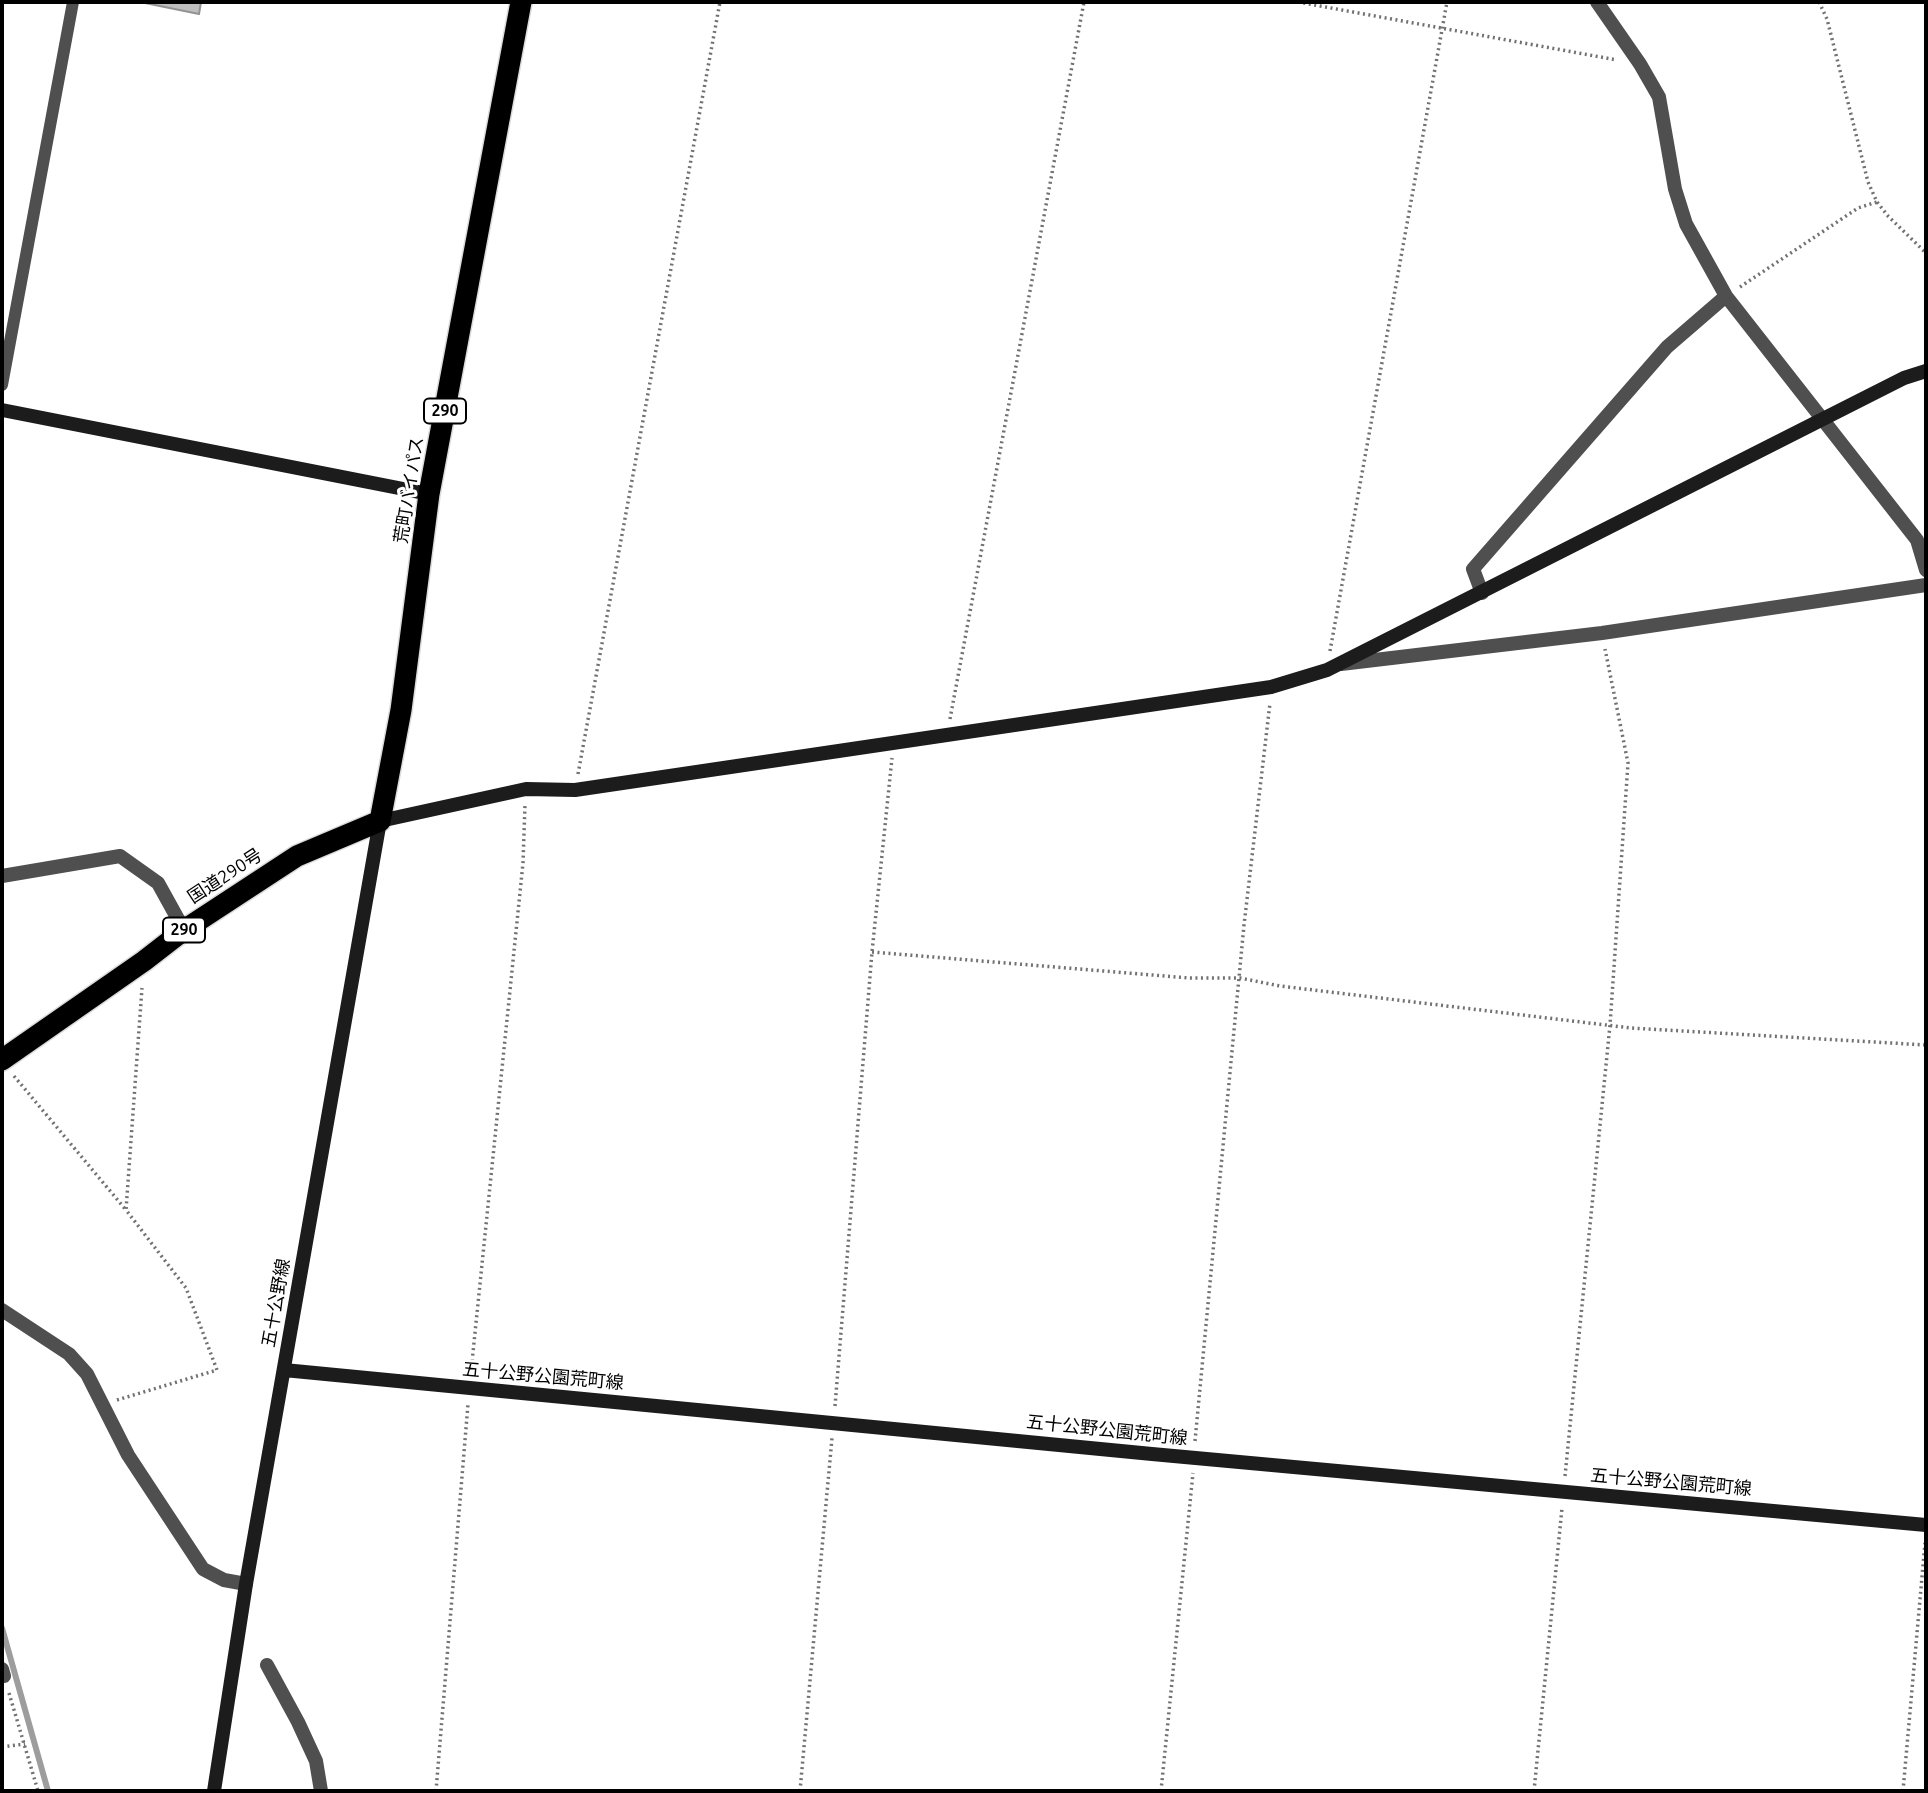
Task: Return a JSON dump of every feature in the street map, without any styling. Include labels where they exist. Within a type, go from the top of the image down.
[{"type":"highway","name":"荒町バイパス","points":[[380,821],[401,710],[429,494],[521,2]]},
{"type":"highway","name":"国道290号","points":[[6,1065],[184,930],[297,856],[380,821]]},
{"type":"street","points":[[1597,2],[1640,64],[1659,97],[1675,188],[1686,224],[1726,296],[1917,540],[1926,570]]},
{"type":"street","points":[[1482,593],[1473,569],[1667,346],[1726,296]]},
{"type":"street","points":[[380,821],[526,789],[575,790],[1271,687],[1333,667],[1904,378],[1926,371]]},
{"type":"street","points":[[2,410],[429,494]]},
{"type":"street","points":[[1333,667],[1602,633],[1926,585]]},
{"type":"street","name":"五十公野線","points":[[214,1791],[247,1584],[380,821]]},
{"type":"street","points":[[2,876],[120,856],[158,883],[184,930]]},
{"type":"street","points":[[2,1310],[69,1354],[87,1374],[128,1455],[203,1569],[224,1580],[247,1584]]},
{"type":"street","name":"五十公野公園荒町線","points":[[284,1370],[1926,1525]]},
{"type":"street","points":[[267,1665],[316,1761],[321,1791]]},
{"type":"lane","points":[[2,384],[73,2]]},
{"type":"path","points":[[575,790],[720,2]]},
{"type":"path","points":[[947,734],[1084,2]]},
{"type":"path","points":[[1298,2],[1640,64]]},
{"type":"path","points":[[1333,667],[1447,2]]},
{"type":"path","points":[[1819,2],[1826,19],[1868,182],[1877,202],[1888,216],[1926,253]]},
{"type":"path","points":[[1726,296],[1858,208],[1877,202]]},
{"type":"path","points":[[1534,1791],[1610,1025],[1628,763],[1602,633]]},
{"type":"path","points":[[1161,1791],[1244,925],[1271,687]]},
{"type":"path","points":[[800,1791],[872,952],[894,741]]},
{"type":"path","points":[[436,1791],[469,1388],[523,863],[526,789]]},
{"type":"path","points":[[872,952],[1189,978],[1240,978],[1280,986],[1610,1025],[1926,1045]]},
{"type":"path","points":[[126,1210],[144,961]]},
{"type":"path","points":[[6,1065],[126,1210],[186,1288],[217,1370],[103,1404]]},
{"type":"path","points":[[1903,1791],[1926,1537]]},
{"type":"path","points":[[3,1673],[38,1791]]},
{"type":"path","points":[[2,1746],[25,1744]]},
{"type":"building","points":[[140,2],[201,2],[199,14]]},
{"type":"waterway","points":[[2,1628],[48,1791]]}]
